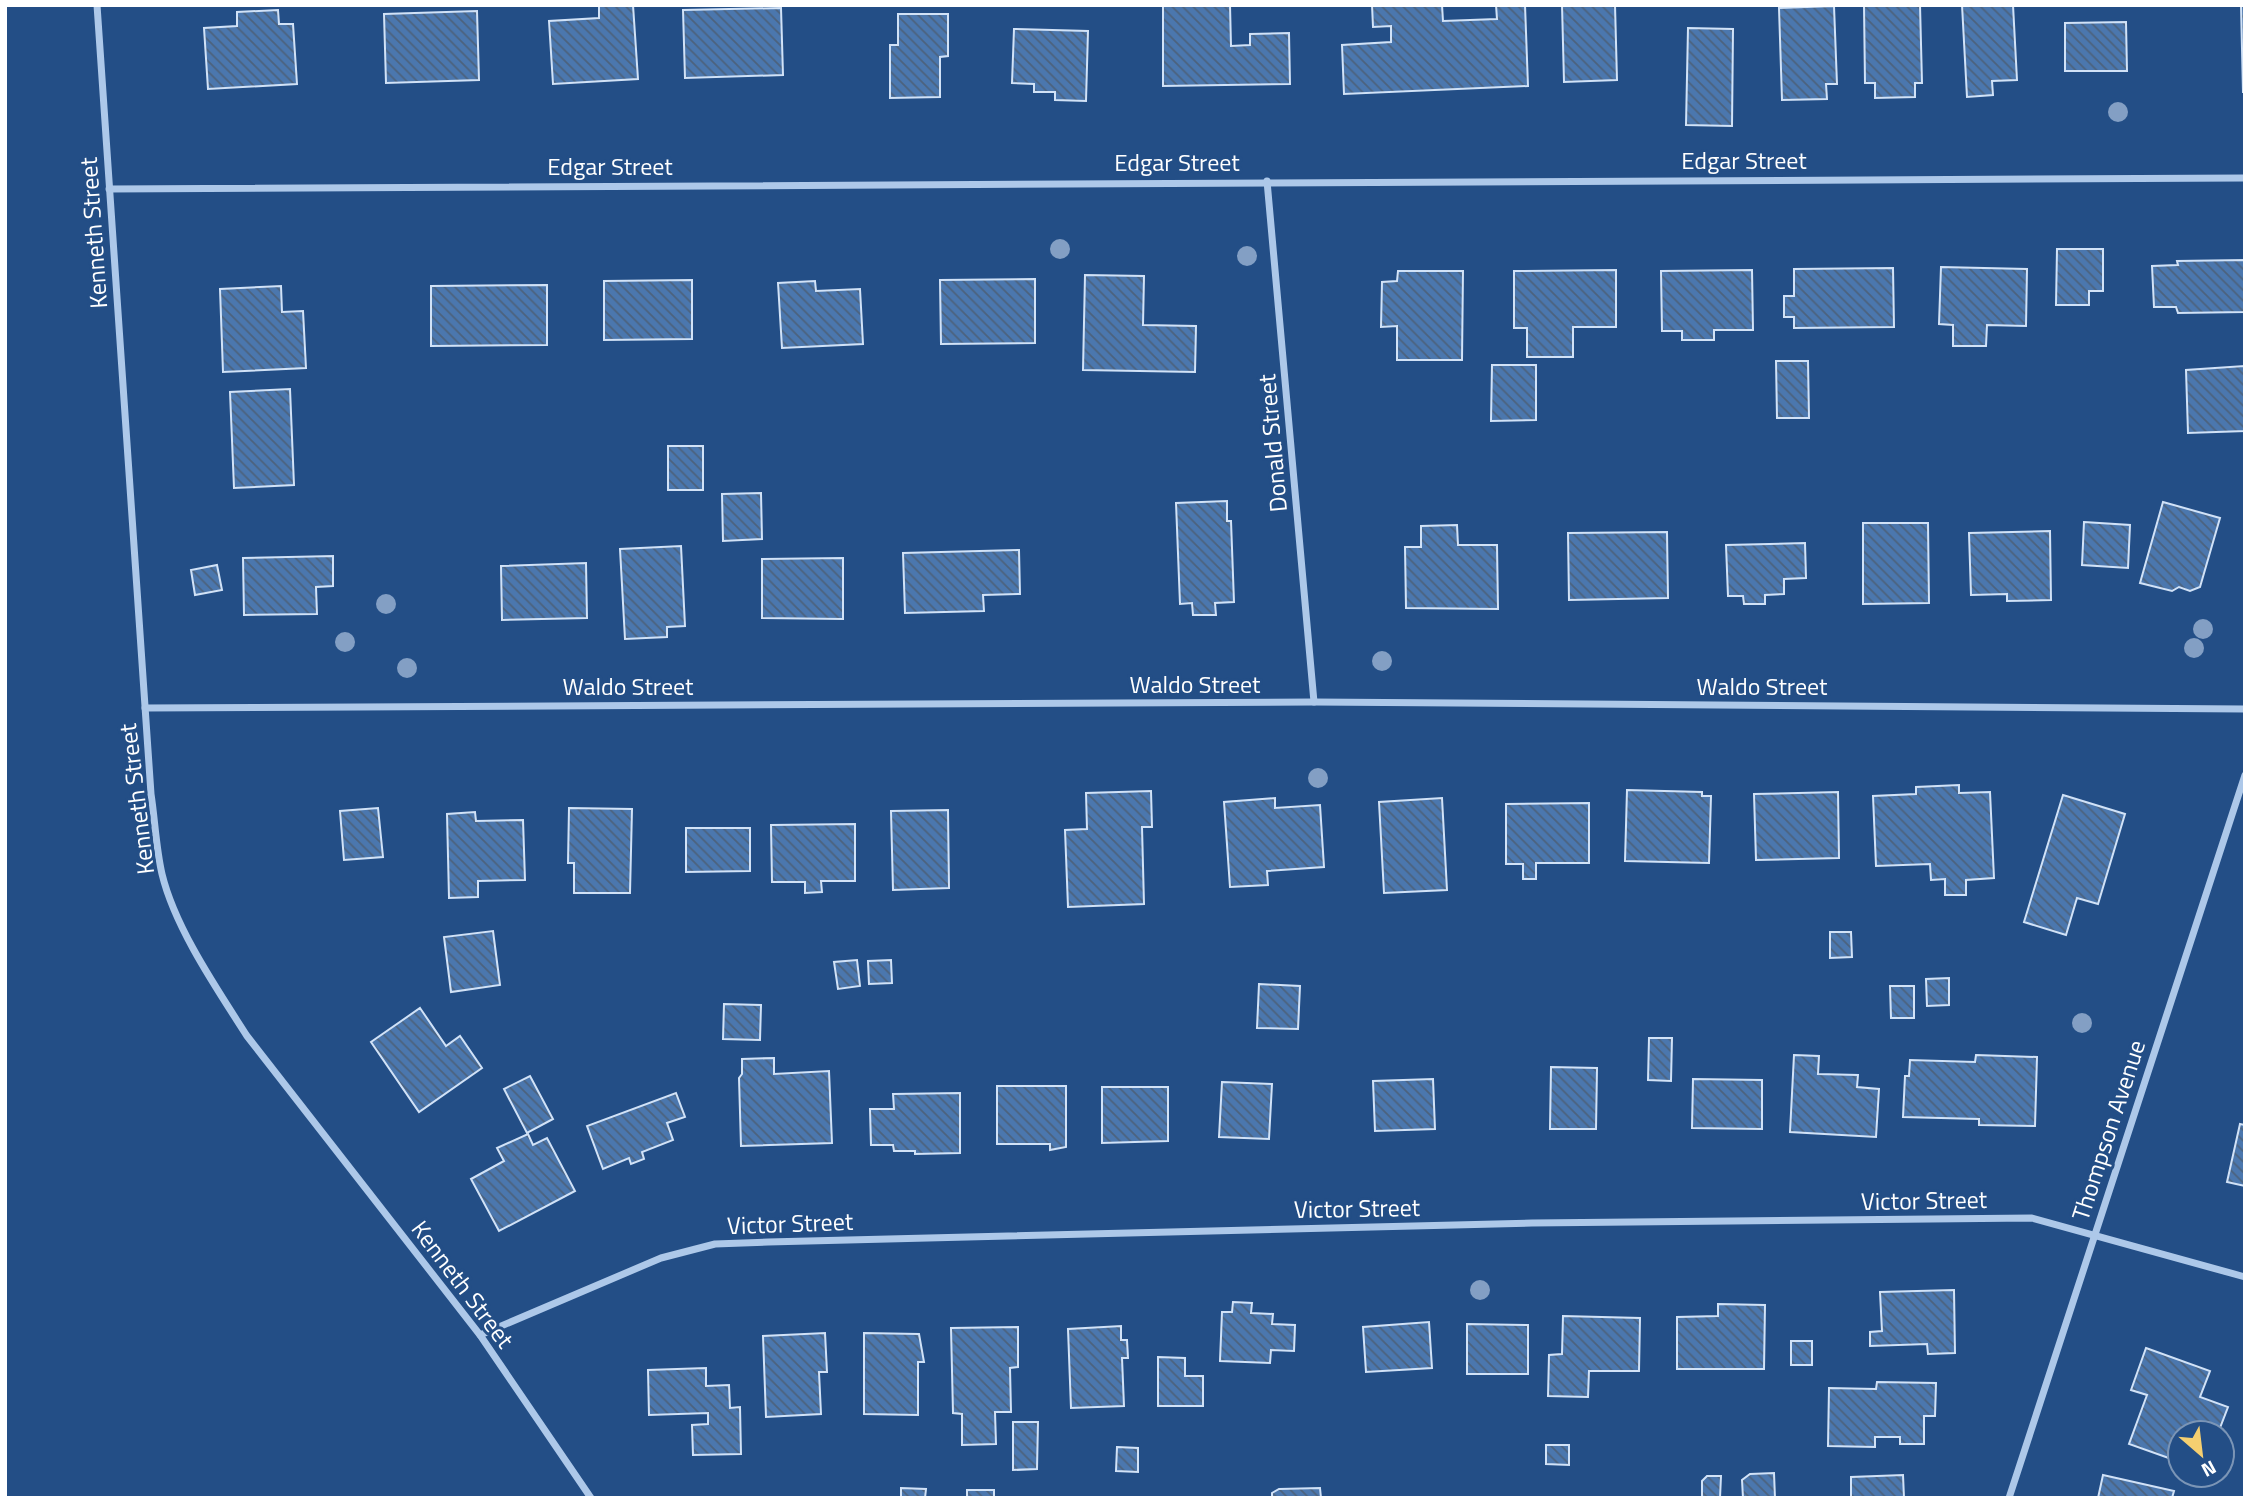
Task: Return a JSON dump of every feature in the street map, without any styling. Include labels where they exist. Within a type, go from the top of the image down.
[{"type":"street","name":"Kenneth Street","points":[[97,5],[151,794],[162,874],[177,915],[247,1036],[480,1335],[591,1498]]},
{"type":"street","name":"Edgar Street","points":[[109,189],[2245,178]]},
{"type":"street","name":"Donald Street","points":[[1267,181],[1314,702]]},
{"type":"street","name":"Waldo Street","points":[[145,708],[1314,702],[2245,709]]},
{"type":"street","name":"Thompson Avenue","points":[[2009,1498],[2245,775]]},
{"type":"street","name":"Victor Street","points":[[480,1335],[661,1258],[715,1244],[1532,1223],[2032,1218],[2245,1277]]},
{"type":"building","points":[[633,5],[638,79],[553,84],[549,21],[599,18],[599,6]]},
{"type":"building","points":[[1163,5],[1230,5],[1231,46],[1250,45],[1250,34],[1289,33],[1290,84],[1163,86]]},
{"type":"building","points":[[1372,5],[1442,5],[1443,21],[1497,19],[1496,5],[1525,5],[1528,86],[1344,94],[1342,45],[1391,42],[1391,26],[1373,27]]},
{"type":"building","points":[[1562,5],[1615,5],[1617,80],[1564,82]]},
{"type":"building","points":[[1864,5],[1920,5],[1922,83],[1915,83],[1915,97],[1875,98],[1875,83],[1865,83]]},
{"type":"building","points":[[1962,5],[2013,5],[2017,80],[1992,81],[1993,95],[1967,97]]},
{"type":"building","points":[[2241,5],[2245,5],[2245,92],[2243,92]]},
{"type":"building","points":[[1834,6],[1837,84],[1826,84],[1827,99],[1782,100],[1779,8]]},
{"type":"building","points":[[781,8],[783,75],[685,78],[683,10]]},
{"type":"building","points":[[278,10],[279,24],[293,24],[297,84],[208,89],[204,28],[237,26],[237,12]]},
{"type":"building","points":[[477,11],[479,80],[386,83],[384,14]]},
{"type":"building","points":[[898,14],[948,14],[948,56],[940,57],[940,97],[890,98],[890,45],[898,45]]},
{"type":"building","points":[[2126,22],[2127,71],[2065,71],[2065,23]]},
{"type":"building","points":[[1688,28],[1733,29],[1732,126],[1686,125]]},
{"type":"building","points":[[1014,29],[1088,31],[1086,101],[1055,100],[1055,92],[1034,92],[1034,84],[1012,83]]},
{"type":"building","points":[[2057,249],[2103,249],[2103,291],[2089,291],[2089,305],[2056,305]]},
{"type":"building","points":[[2245,260],[2245,312],[2178,313],[2176,307],[2154,307],[2152,266],[2178,265],[2177,261]]},
{"type":"building","points":[[1941,267],[2027,269],[2026,326],[1987,325],[1986,346],[1953,346],[1953,325],[1939,324]]},
{"type":"building","points":[[1893,268],[1894,327],[1794,328],[1794,317],[1784,317],[1784,296],[1794,296],[1794,269]]},
{"type":"building","points":[[1616,270],[1616,327],[1573,327],[1573,357],[1527,357],[1527,328],[1514,328],[1514,271]]},
{"type":"building","points":[[1752,270],[1753,330],[1714,330],[1714,340],[1682,340],[1682,331],[1662,331],[1661,271]]},
{"type":"building","points":[[1398,271],[1463,271],[1462,360],[1397,360],[1397,326],[1381,327],[1382,282],[1397,281]]},
{"type":"building","points":[[1085,275],[1144,276],[1143,325],[1196,326],[1195,372],[1083,370]]},
{"type":"building","points":[[1035,279],[1035,343],[941,344],[940,280]]},
{"type":"building","points":[[692,280],[692,339],[604,340],[604,281]]},
{"type":"building","points":[[815,281],[816,291],[860,289],[863,344],[782,348],[778,283]]},
{"type":"building","points":[[547,285],[547,345],[431,346],[431,286]]},
{"type":"building","points":[[281,286],[282,312],[303,311],[306,368],[223,372],[220,289]]},
{"type":"building","points":[[1776,361],[1808,361],[1809,418],[1777,418]]},
{"type":"building","points":[[1492,365],[1536,365],[1536,420],[1491,421]]},
{"type":"building","points":[[2244,366],[2245,431],[2188,433],[2186,370]]},
{"type":"building","points":[[290,389],[294,485],[234,488],[230,392]]},
{"type":"building","points":[[668,446],[703,446],[703,490],[668,490]]},
{"type":"building","points":[[761,493],[762,539],[723,541],[722,494]]},
{"type":"building","points":[[1227,501],[1227,521],[1231,521],[1234,602],[1215,603],[1216,615],[1193,615],[1192,603],[1180,604],[1176,503]]},
{"type":"building","points":[[2163,502],[2220,518],[2200,587],[2190,591],[2179,587],[2172,591],[2140,583]]},
{"type":"building","points":[[2084,522],[2130,525],[2128,568],[2082,565]]},
{"type":"building","points":[[1863,523],[1928,523],[1929,603],[1863,604]]},
{"type":"building","points":[[1457,525],[1458,545],[1497,545],[1498,609],[1406,608],[1405,547],[1421,547],[1421,526]]},
{"type":"building","points":[[2050,531],[2051,600],[2007,601],[2007,594],[1971,595],[1969,533]]},
{"type":"building","points":[[1667,532],[1668,598],[1569,600],[1568,533]]},
{"type":"building","points":[[1805,543],[1806,578],[1784,579],[1784,594],[1765,595],[1765,604],[1744,604],[1743,596],[1728,596],[1726,545]]},
{"type":"building","points":[[681,546],[685,626],[667,627],[667,637],[625,639],[620,549]]},
{"type":"building","points":[[1019,550],[1020,594],[983,595],[984,611],[905,613],[903,553]]},
{"type":"building","points":[[333,556],[333,586],[316,587],[317,614],[244,615],[243,558]]},
{"type":"building","points":[[843,558],[843,619],[762,618],[762,559]]},
{"type":"building","points":[[586,563],[587,618],[502,620],[501,566]]},
{"type":"building","points":[[217,565],[222,590],[195,595],[191,570]]},
{"type":"building","points":[[1959,785],[1959,793],[1990,792],[1994,878],[1966,880],[1966,895],[1945,895],[1945,879],[1931,880],[1930,864],[1876,866],[1873,796],[1916,794],[1916,787]]},
{"type":"building","points":[[1627,790],[1702,792],[1702,796],[1711,796],[1709,863],[1625,861]]},
{"type":"building","points":[[1151,791],[1152,827],[1142,827],[1144,904],[1068,907],[1065,830],[1087,829],[1086,793]]},
{"type":"building","points":[[1838,792],[1839,858],[1756,860],[1754,794]]},
{"type":"building","points":[[2063,795],[2125,814],[2098,904],[2077,898],[2066,935],[2024,922]]},
{"type":"building","points":[[1275,798],[1275,808],[1320,805],[1324,867],[1267,871],[1268,885],[1230,887],[1224,802]]},
{"type":"building","points":[[1442,798],[1447,890],[1384,893],[1379,802]]},
{"type":"building","points":[[1589,803],[1589,863],[1536,863],[1536,879],[1523,879],[1523,864],[1506,864],[1506,804]]},
{"type":"building","points":[[378,808],[383,857],[344,860],[340,811]]},
{"type":"building","points":[[569,808],[632,809],[630,893],[574,893],[574,863],[568,863]]},
{"type":"building","points":[[948,810],[949,888],[893,890],[891,811]]},
{"type":"building","points":[[475,812],[476,821],[523,820],[525,880],[478,881],[478,897],[449,898],[447,814]]},
{"type":"building","points":[[855,824],[855,881],[821,881],[822,892],[805,893],[805,882],[772,882],[771,825]]},
{"type":"building","points":[[686,828],[750,828],[750,871],[686,872]]},
{"type":"building","points":[[493,931],[500,985],[451,992],[444,937]]},
{"type":"building","points":[[1830,932],[1851,932],[1852,957],[1830,958]]},
{"type":"building","points":[[857,960],[860,986],[838,989],[834,962]]},
{"type":"building","points":[[891,960],[892,983],[869,984],[868,961]]},
{"type":"building","points":[[1949,978],[1949,1005],[1927,1006],[1926,979]]},
{"type":"building","points":[[1259,984],[1300,986],[1298,1029],[1257,1028]]},
{"type":"building","points":[[1890,986],[1914,986],[1914,1018],[1891,1018]]},
{"type":"building","points":[[724,1004],[761,1005],[760,1040],[723,1039]]},
{"type":"building","points":[[420,1008],[446,1046],[460,1036],[482,1068],[419,1112],[371,1042]]},
{"type":"building","points":[[1649,1038],[1672,1038],[1671,1081],[1648,1080]]},
{"type":"building","points":[[1794,1055],[1819,1056],[1818,1074],[1858,1075],[1857,1087],[1879,1089],[1876,1137],[1790,1132]]},
{"type":"building","points":[[1976,1055],[2037,1057],[2035,1126],[1979,1125],[1979,1119],[1903,1117],[1905,1076],[1909,1076],[1910,1060],[1975,1062]]},
{"type":"building","points":[[774,1058],[774,1074],[829,1071],[832,1143],[741,1146],[739,1078],[742,1074],[742,1059]]},
{"type":"building","points":[[1551,1067],[1597,1068],[1596,1129],[1550,1129]]},
{"type":"building","points":[[530,1076],[553,1119],[527,1133],[504,1089]]},
{"type":"building","points":[[1433,1079],[1435,1129],[1375,1131],[1373,1081]]},
{"type":"building","points":[[1693,1079],[1762,1080],[1762,1129],[1692,1128]]},
{"type":"building","points":[[1222,1082],[1272,1084],[1269,1139],[1219,1137]]},
{"type":"building","points":[[997,1086],[1066,1086],[1066,1147],[1050,1150],[1050,1144],[997,1144]]},
{"type":"building","points":[[1102,1087],[1168,1087],[1168,1141],[1102,1143]]},
{"type":"building","points":[[676,1093],[685,1117],[667,1123],[673,1140],[642,1152],[644,1159],[631,1164],[629,1158],[603,1169],[587,1126]]},
{"type":"building","points":[[960,1093],[960,1153],[915,1154],[915,1151],[894,1151],[893,1145],[871,1145],[870,1109],[894,1109],[893,1094]]},
{"type":"building","points":[[2240,1124],[2245,1125],[2245,1186],[2227,1182]]},
{"type":"building","points":[[528,1134],[533,1145],[547,1138],[575,1191],[499,1231],[471,1179],[504,1161],[497,1148]]},
{"type":"building","points":[[1954,1290],[1955,1353],[1928,1354],[1927,1344],[1870,1346],[1870,1332],[1882,1331],[1880,1292]]},
{"type":"building","points":[[1233,1302],[1252,1303],[1251,1313],[1273,1314],[1272,1324],[1295,1325],[1294,1351],[1271,1350],[1270,1363],[1220,1361],[1222,1312],[1232,1312]]},
{"type":"building","points":[[1718,1304],[1765,1305],[1764,1369],[1677,1369],[1677,1317],[1718,1316]]},
{"type":"building","points":[[1563,1316],[1640,1318],[1639,1371],[1589,1371],[1588,1397],[1548,1396],[1549,1355],[1562,1354]]},
{"type":"building","points":[[1429,1322],[1432,1368],[1366,1372],[1363,1327]]},
{"type":"building","points":[[1467,1324],[1528,1325],[1528,1374],[1467,1374]]},
{"type":"building","points":[[1121,1326],[1121,1340],[1127,1340],[1128,1358],[1122,1358],[1124,1406],[1071,1408],[1068,1329]]},
{"type":"building","points":[[1018,1327],[1018,1367],[1010,1368],[1011,1412],[995,1412],[996,1444],[962,1445],[962,1414],[953,1413],[951,1328]]},
{"type":"building","points":[[825,1333],[827,1372],[819,1372],[821,1414],[766,1417],[763,1336]]},
{"type":"building","points":[[864,1333],[919,1334],[924,1362],[918,1362],[918,1415],[864,1414]]},
{"type":"building","points":[[1791,1341],[1812,1341],[1812,1365],[1791,1365]]},
{"type":"building","points":[[2146,1348],[2210,1371],[2200,1397],[2228,1407],[2223,1419],[2166,1419],[2166,1457],[2129,1444],[2147,1395],[2131,1390]]},
{"type":"building","points":[[1158,1357],[1185,1358],[1185,1376],[1203,1376],[1203,1406],[1158,1406]]},
{"type":"building","points":[[706,1368],[706,1386],[729,1385],[730,1408],[740,1407],[741,1454],[693,1455],[692,1425],[708,1424],[708,1413],[649,1415],[648,1370]]},
{"type":"building","points":[[1877,1382],[1936,1383],[1935,1416],[1924,1416],[1924,1444],[1900,1444],[1900,1437],[1875,1437],[1875,1447],[1828,1446],[1829,1388],[1876,1389]]},
{"type":"building","points":[[1013,1422],[1038,1422],[1037,1469],[1013,1470]]},
{"type":"building","points":[[1546,1445],[1569,1445],[1569,1465],[1546,1464]]},
{"type":"building","points":[[1117,1447],[1138,1448],[1138,1472],[1116,1471]]},
{"type":"building","points":[[1774,1473],[1775,1498],[1743,1498],[1742,1480],[1750,1474]]},
{"type":"building","points":[[1903,1475],[1904,1498],[1851,1498],[1851,1477]]},
{"type":"building","points":[[2103,1475],[2174,1491],[2172,1498],[2098,1498]]},
{"type":"building","points":[[1707,1476],[1721,1476],[1720,1498],[1702,1498],[1702,1481]]},
{"type":"building","points":[[901,1488],[926,1489],[925,1498],[901,1498]]},
{"type":"building","points":[[1320,1488],[1321,1498],[1272,1498],[1272,1493],[1279,1489]]},
{"type":"building","points":[[967,1490],[994,1490],[994,1498],[967,1498]]}]
